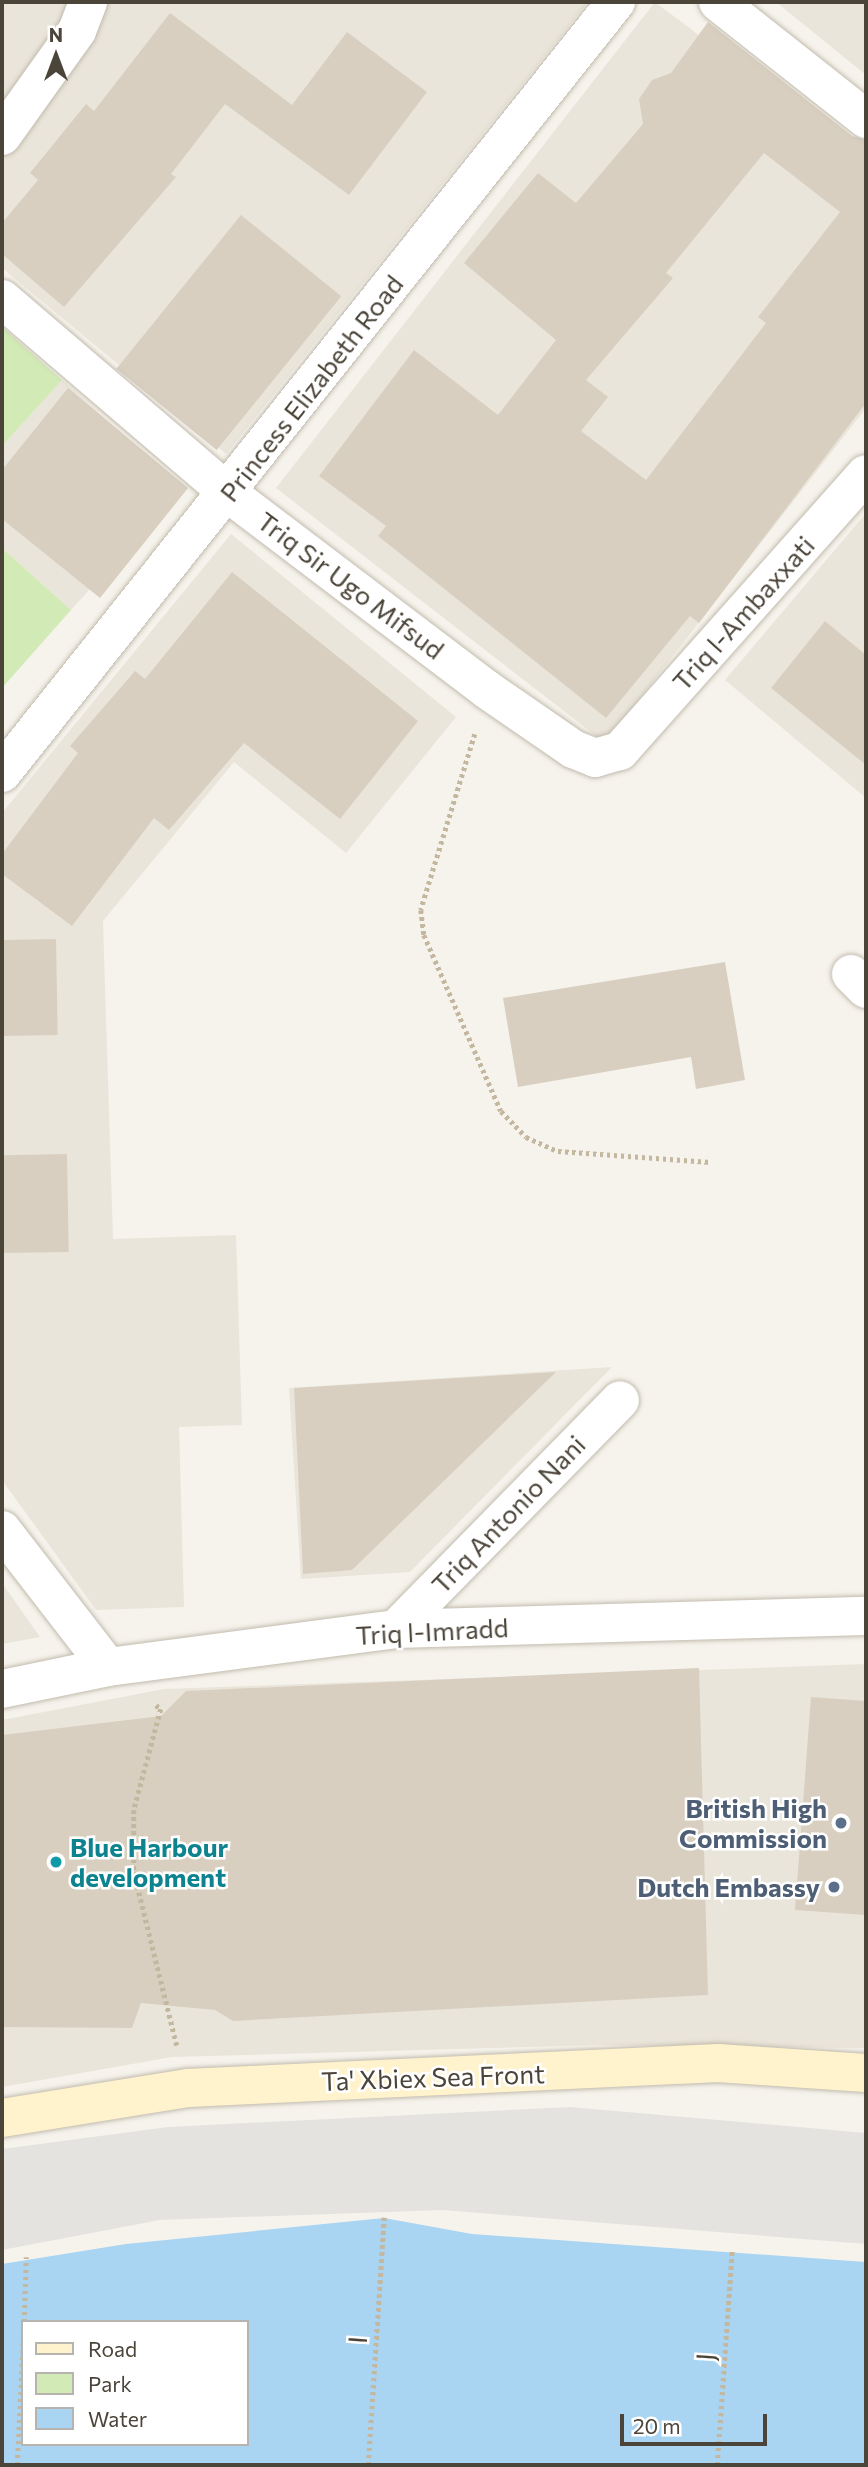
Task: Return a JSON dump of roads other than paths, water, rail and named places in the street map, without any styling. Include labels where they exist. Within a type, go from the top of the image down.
[{"type":"main road","name":"Ta' Xbiex Sea Front","points":[[2,2118],[188,2088],[719,2063],[866,2073]]},
{"type":"street","points":[[2,136],[77,31],[88,2]]},
{"type":"street","name":"Princess Elizabeth Road","points":[[2,773],[228,493],[616,2]]},
{"type":"street","points":[[718,2],[866,119]]},
{"type":"street","name":"Triq Sir Ugo Mifsud","points":[[2,299],[228,493],[486,689],[573,748],[595,758],[620,751]]},
{"type":"street","name":"Triq l-Ambaxxati","points":[[620,751],[866,474]]},
{"type":"street","name":"Triq Antonio Nani","points":[[396,1629],[620,1400]]},
{"type":"street","points":[[2,1530],[108,1667]]},
{"type":"street","name":"Triq l-Imradd","points":[[2,1689],[108,1667],[396,1629],[866,1616]]},
{"type":"water","points":[[384,2218],[472,2234],[866,2262],[866,2465],[2,2465],[2,2264],[126,2244]]},
{"type":"place","name":"British High Commission","points":[[841,1823]]},
{"type":"place","name":"Blue Harbour development","points":[[56,1862]]},
{"type":"place","name":"Dutch Embassy","points":[[834,1887]]}]
